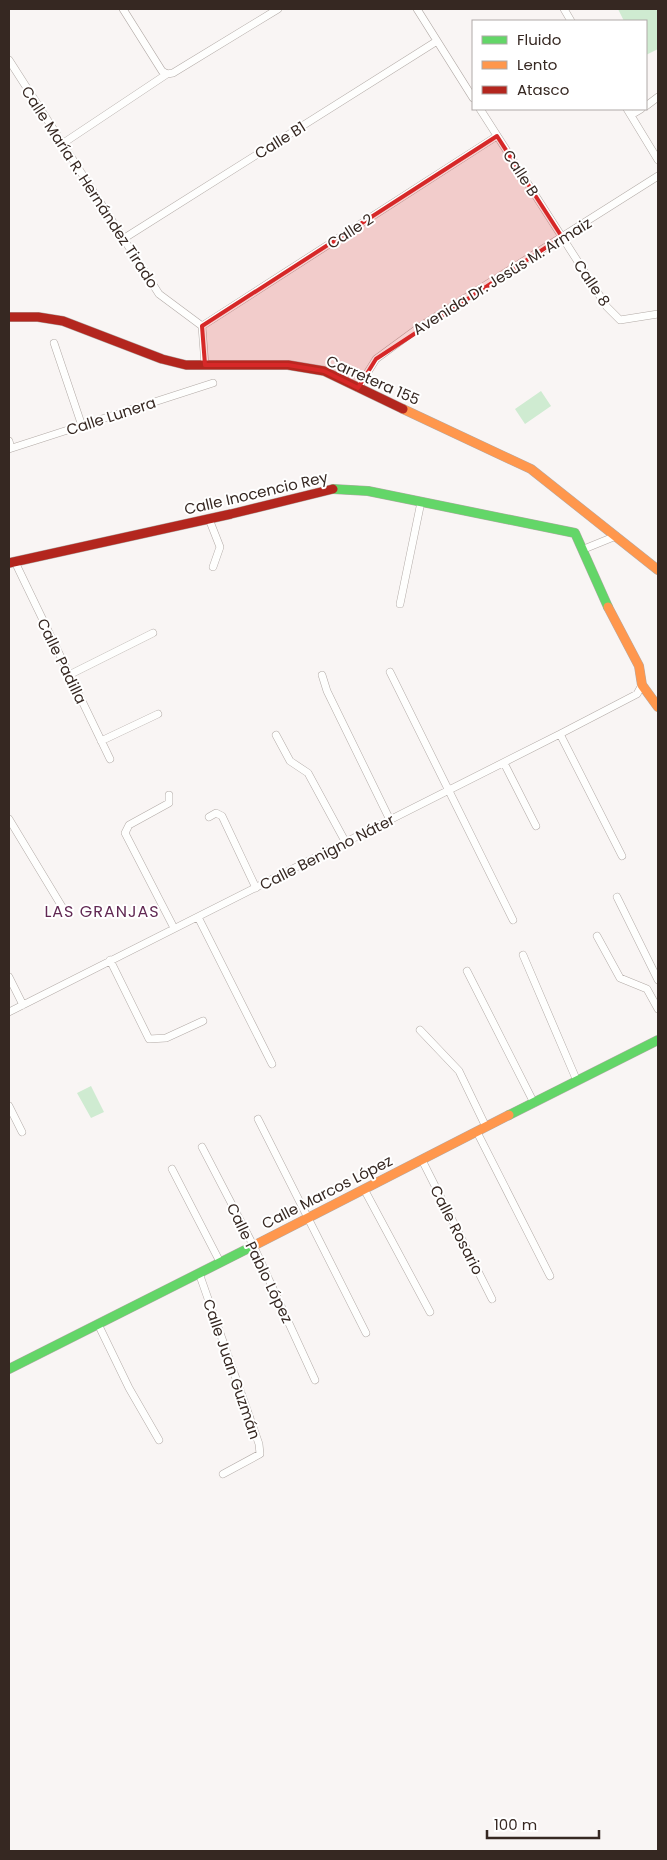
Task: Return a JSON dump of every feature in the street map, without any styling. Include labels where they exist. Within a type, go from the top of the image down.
[{"type":"street","points":[[123,9],[162,70],[167,74]]},
{"type":"street","points":[[417,9],[472,96]]},
{"type":"street","points":[[564,9],[571,20]]},
{"type":"street","points":[[62,144],[167,74],[173,73],[274,10]]},
{"type":"street","name":"Calle B1","points":[[123,239],[437,41]]},
{"type":"street","name":"Calle María R. Hernández Tirado","points":[[9,60],[159,294],[202,326]]},
{"type":"street","points":[[647,105],[658,98]]},
{"type":"street","name":"Calle B","points":[[481,110],[562,237]]},
{"type":"street","points":[[629,112],[658,160]]},
{"type":"street","name":"Calle 2","points":[[202,326],[497,136]]},
{"type":"street","name":"Avenida Dr. Jesús M. Armaiz","points":[[358,388],[376,359],[421,326],[658,176]]},
{"type":"street","name":"Calle 8","points":[[562,237],[607,307],[620,320],[658,314]]},
{"type":"street","name":"Carretera 155","points":[[9,317],[38,316],[63,321],[162,359],[186,365],[288,364],[324,371],[531,469],[658,570]]},
{"type":"street","points":[[202,326],[205,365]]},
{"type":"street","points":[[54,343],[82,426]]},
{"type":"street","name":"Calle Lunera","points":[[10,446],[82,426],[213,383]]},
{"type":"street","name":"Calle Inocencio Rey","points":[[12,563],[209,519],[335,488],[352,488],[466,509],[575,533],[584,549]]},
{"type":"street","points":[[400,604],[421,502]]},
{"type":"street","points":[[209,519],[220,547],[213,567]]},
{"type":"street","points":[[616,536],[584,549],[602,597],[639,666],[642,685],[658,707]]},
{"type":"street","name":"Calle Padilla","points":[[12,563],[110,759]]},
{"type":"street","points":[[69,675],[152,633]]},
{"type":"street","points":[[390,672],[513,920]]},
{"type":"street","points":[[322,675],[327,691],[390,820]]},
{"type":"street","name":"Calle Benigno Náter","points":[[9,1012],[504,763],[637,694],[642,685]]},
{"type":"street","points":[[101,741],[158,714]]},
{"type":"street","points":[[560,734],[622,856]]},
{"type":"street","points":[[276,735],[290,761],[308,773],[346,843]]},
{"type":"street","points":[[504,763],[536,826]]},
{"type":"street","points":[[169,795],[169,803],[129,825],[125,833],[174,928]]},
{"type":"street","points":[[209,817],[216,813],[222,816],[256,888]]},
{"type":"street","points":[[9,819],[64,910]]},
{"type":"street","points":[[617,897],[658,980]]},
{"type":"street","points":[[198,917],[272,1064]]},
{"type":"street","points":[[597,936],[620,978],[647,989],[658,1009]]},
{"type":"street","points":[[523,955],[577,1081]]},
{"type":"street","points":[[110,960],[149,1038],[166,1038],[204,1021]]},
{"type":"street","points":[[467,971],[534,1103]]},
{"type":"street","points":[[9,977],[23,1005]]},
{"type":"street","points":[[420,1030],[459,1072],[486,1127]]},
{"type":"street","name":"Calle Marcos López","points":[[9,1369],[658,1040]]},
{"type":"street","points":[[9,1106],[22,1132]]},
{"type":"street","points":[[258,1119],[366,1333]]},
{"type":"street","points":[[477,1132],[550,1276]]},
{"type":"street","name":"Calle Pablo López","points":[[202,1147],[253,1245],[315,1380]]},
{"type":"street","name":"Calle Rosario","points":[[422,1160],[492,1300]]},
{"type":"street","points":[[172,1169],[220,1262]]},
{"type":"street","points":[[364,1189],[430,1312]]},
{"type":"street","name":"Calle Juan Guzmán","points":[[199,1272],[259,1444],[260,1454],[251,1461],[223,1474]]},
{"type":"street","points":[[98,1324],[142,1412],[159,1440]]},
{"type":"highlighted area","points":[[497,136],[562,237],[376,359],[358,388],[324,371],[288,365],[205,365],[202,326]]},
{"type":"green space","points":[[618,9],[658,9],[658,49],[647,54],[647,20],[624,20]]},
{"type":"green space","points":[[541,391],[551,406],[525,424],[515,409]]},
{"type":"green space","points":[[91,1086],[104,1112],[91,1118],[77,1093]]},
{"type":"traffic: fast","points":[[333,489],[368,491],[575,533],[608,607]]},
{"type":"traffic: fast","points":[[509,1115],[658,1040]]},
{"type":"traffic: fast","points":[[9,1369],[255,1245]]},
{"type":"traffic: slow","points":[[403,409],[531,469],[658,570]]},
{"type":"traffic: slow","points":[[608,607],[639,666],[642,685],[658,707]]},
{"type":"traffic: slow","points":[[255,1245],[509,1115]]},
{"type":"traffic: jam","points":[[9,317],[38,317],[63,321],[162,359],[186,365],[288,365],[324,371],[403,409]]},
{"type":"traffic: jam","points":[[9,563],[231,514],[333,489]]},
{"type":"district","name":"LAS GRANJAS","points":[[102,911]]}]
